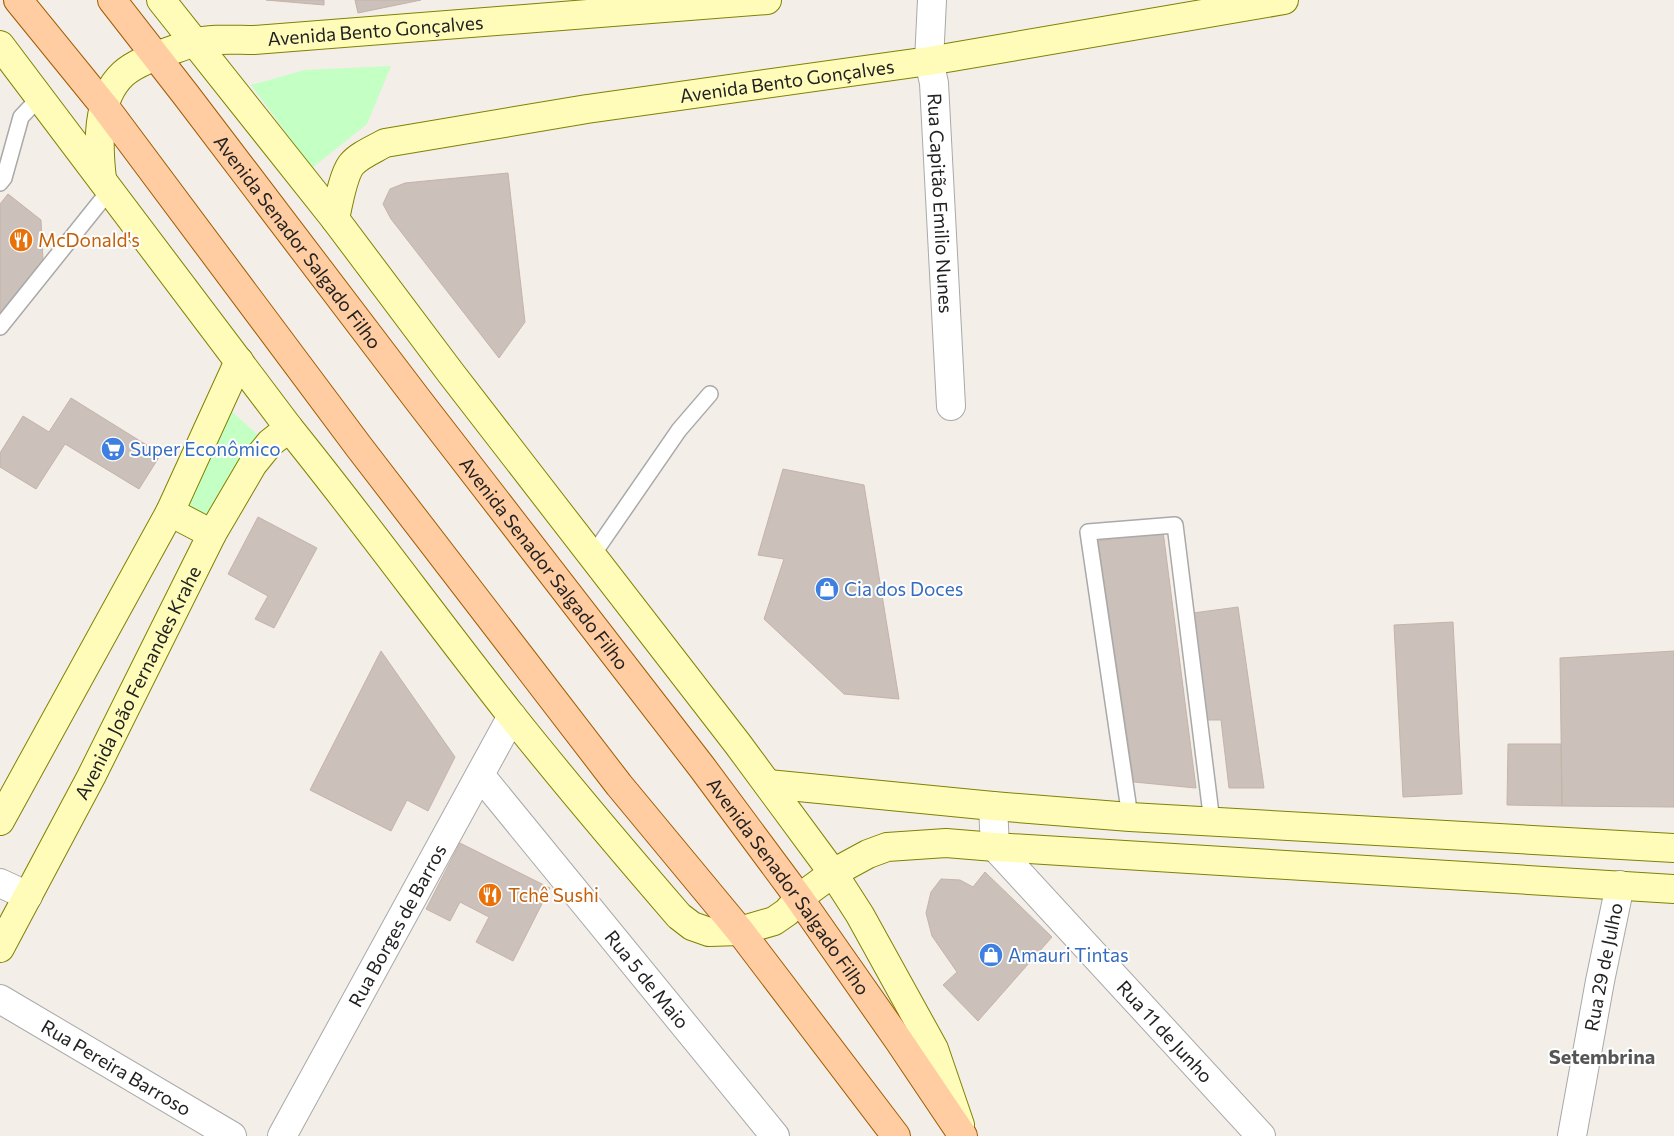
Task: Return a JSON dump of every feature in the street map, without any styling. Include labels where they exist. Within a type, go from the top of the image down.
[{"type":"main road","points":[[18,0],[105,107],[359,447],[619,785],[740,931],[896,1136]]},
{"type":"main road","name":"Avenida Senador Salgado Filho","points":[[112,0],[701,766],[800,898],[963,1136]]},
{"type":"main road","points":[[161,0],[207,23],[254,40]]},
{"type":"main road","name":"Avenida Senador Salgado Filho","points":[[161,0],[335,219],[450,372],[768,784],[833,873],[860,915],[934,1049],[963,1136]]},
{"type":"main road","name":"Avenida Bento Gonçalves","points":[[105,185],[99,150],[100,130],[105,107],[112,90],[123,74],[138,64],[155,56],[194,43],[767,0]]},
{"type":"main road","name":"Avenida Bento Gonçalves","points":[[335,219],[339,195],[351,165],[365,154],[385,144],[587,109],[929,61],[1284,0]]},
{"type":"main road","points":[[0,45],[289,428],[512,716],[605,830],[680,916],[692,926],[709,932],[740,931],[774,921],[833,873],[868,854],[887,847],[946,843],[1674,889]]},
{"type":"main road","points":[[0,821],[170,512],[239,361]]},
{"type":"main road","name":"Avenida João Fernandes Krahe","points":[[0,948],[91,777],[212,534],[253,464],[270,443],[289,428]]},
{"type":"main road","points":[[170,512],[212,534]]},
{"type":"main road","points":[[768,784],[992,806],[1212,822],[1674,848]]},
{"type":"street","name":"Rua Capitão Emilio Nunes","points":[[932,0],[929,61],[934,83],[950,406]]},
{"type":"street","name":"Rua Borges de Barros","points":[[282,1136],[512,716]]},
{"type":"street","name":"Rua 5 de Maio","points":[[480,775],[775,1136]]},
{"type":"street","points":[[992,806],[995,847]]},
{"type":"street","name":"Rua 11 de Junho","points":[[995,847],[1261,1136]]},
{"type":"street","points":[[0,884],[28,896]]},
{"type":"street","name":"Rua 29 de Julho","points":[[1572,1136],[1600,981],[1620,885]]},
{"type":"street","name":"Rua Pereira Barroso","points":[[0,999],[232,1136]]},
{"type":"lane","points":[[0,183],[4,178],[21,117],[40,97]]},
{"type":"lane","points":[[0,326],[105,185]]},
{"type":"lane","points":[[592,556],[680,430],[710,394]]},
{"type":"lane","points":[[1130,816],[1088,532],[1175,525],[1212,822]]},
{"type":"green space","points":[[391,66],[367,124],[312,168],[251,85],[305,70]]},
{"type":"green space","points":[[228,408],[261,438],[210,526],[181,500]]},
{"type":"building","points":[[266,0],[324,0],[324,5]]},
{"type":"building","points":[[355,0],[421,0],[358,13]]},
{"type":"building","points":[[508,173],[525,322],[499,358],[391,219],[383,204],[390,189],[405,183]]},
{"type":"building","name":"McDonald's","points":[[8,194],[41,220],[43,260],[0,313],[0,204]]},
{"type":"building","name":"Super Econômico","points":[[71,398],[161,454],[139,489],[65,444],[36,489],[0,467],[0,453],[23,416],[49,432]]},
{"type":"building","name":"Cia dos Doces","points":[[783,469],[864,485],[899,699],[844,694],[764,619],[784,559],[758,555]]},
{"type":"building","points":[[258,517],[317,548],[274,628],[255,619],[268,596],[228,574]]},
{"type":"building","points":[[1163,531],[1196,788],[1134,782],[1098,541]]},
{"type":"building","points":[[1238,607],[1264,788],[1229,788],[1221,720],[1206,720],[1193,613]]},
{"type":"building","points":[[1453,622],[1462,794],[1403,797],[1394,625]]},
{"type":"building","points":[[381,651],[455,757],[428,811],[407,800],[391,831],[310,790]]},
{"type":"building","points":[[1674,651],[1674,807],[1562,806],[1560,658]]},
{"type":"building","points":[[1508,744],[1561,744],[1562,806],[1507,805]]},
{"type":"building","name":"Tchê Sushi","points":[[460,843],[550,888],[513,961],[476,942],[489,917],[460,902],[450,921],[426,909]]},
{"type":"building","name":"Amauri Tintas","points":[[985,872],[1052,937],[978,1021],[943,985],[957,972],[932,936],[926,913],[931,892],[941,879],[960,880],[973,887]]},
{"type":"place","name":"McDonald's","points":[[21,240]]},
{"type":"place","name":"Super Econômico","points":[[113,449]]},
{"type":"place","name":"Cia dos Doces","points":[[827,589]]},
{"type":"place","name":"Tchê Sushi","points":[[490,895]]},
{"type":"place","name":"Amauri Tintas","points":[[991,955]]},
{"type":"district","name":"Setembrina","points":[[1602,1057]]}]
